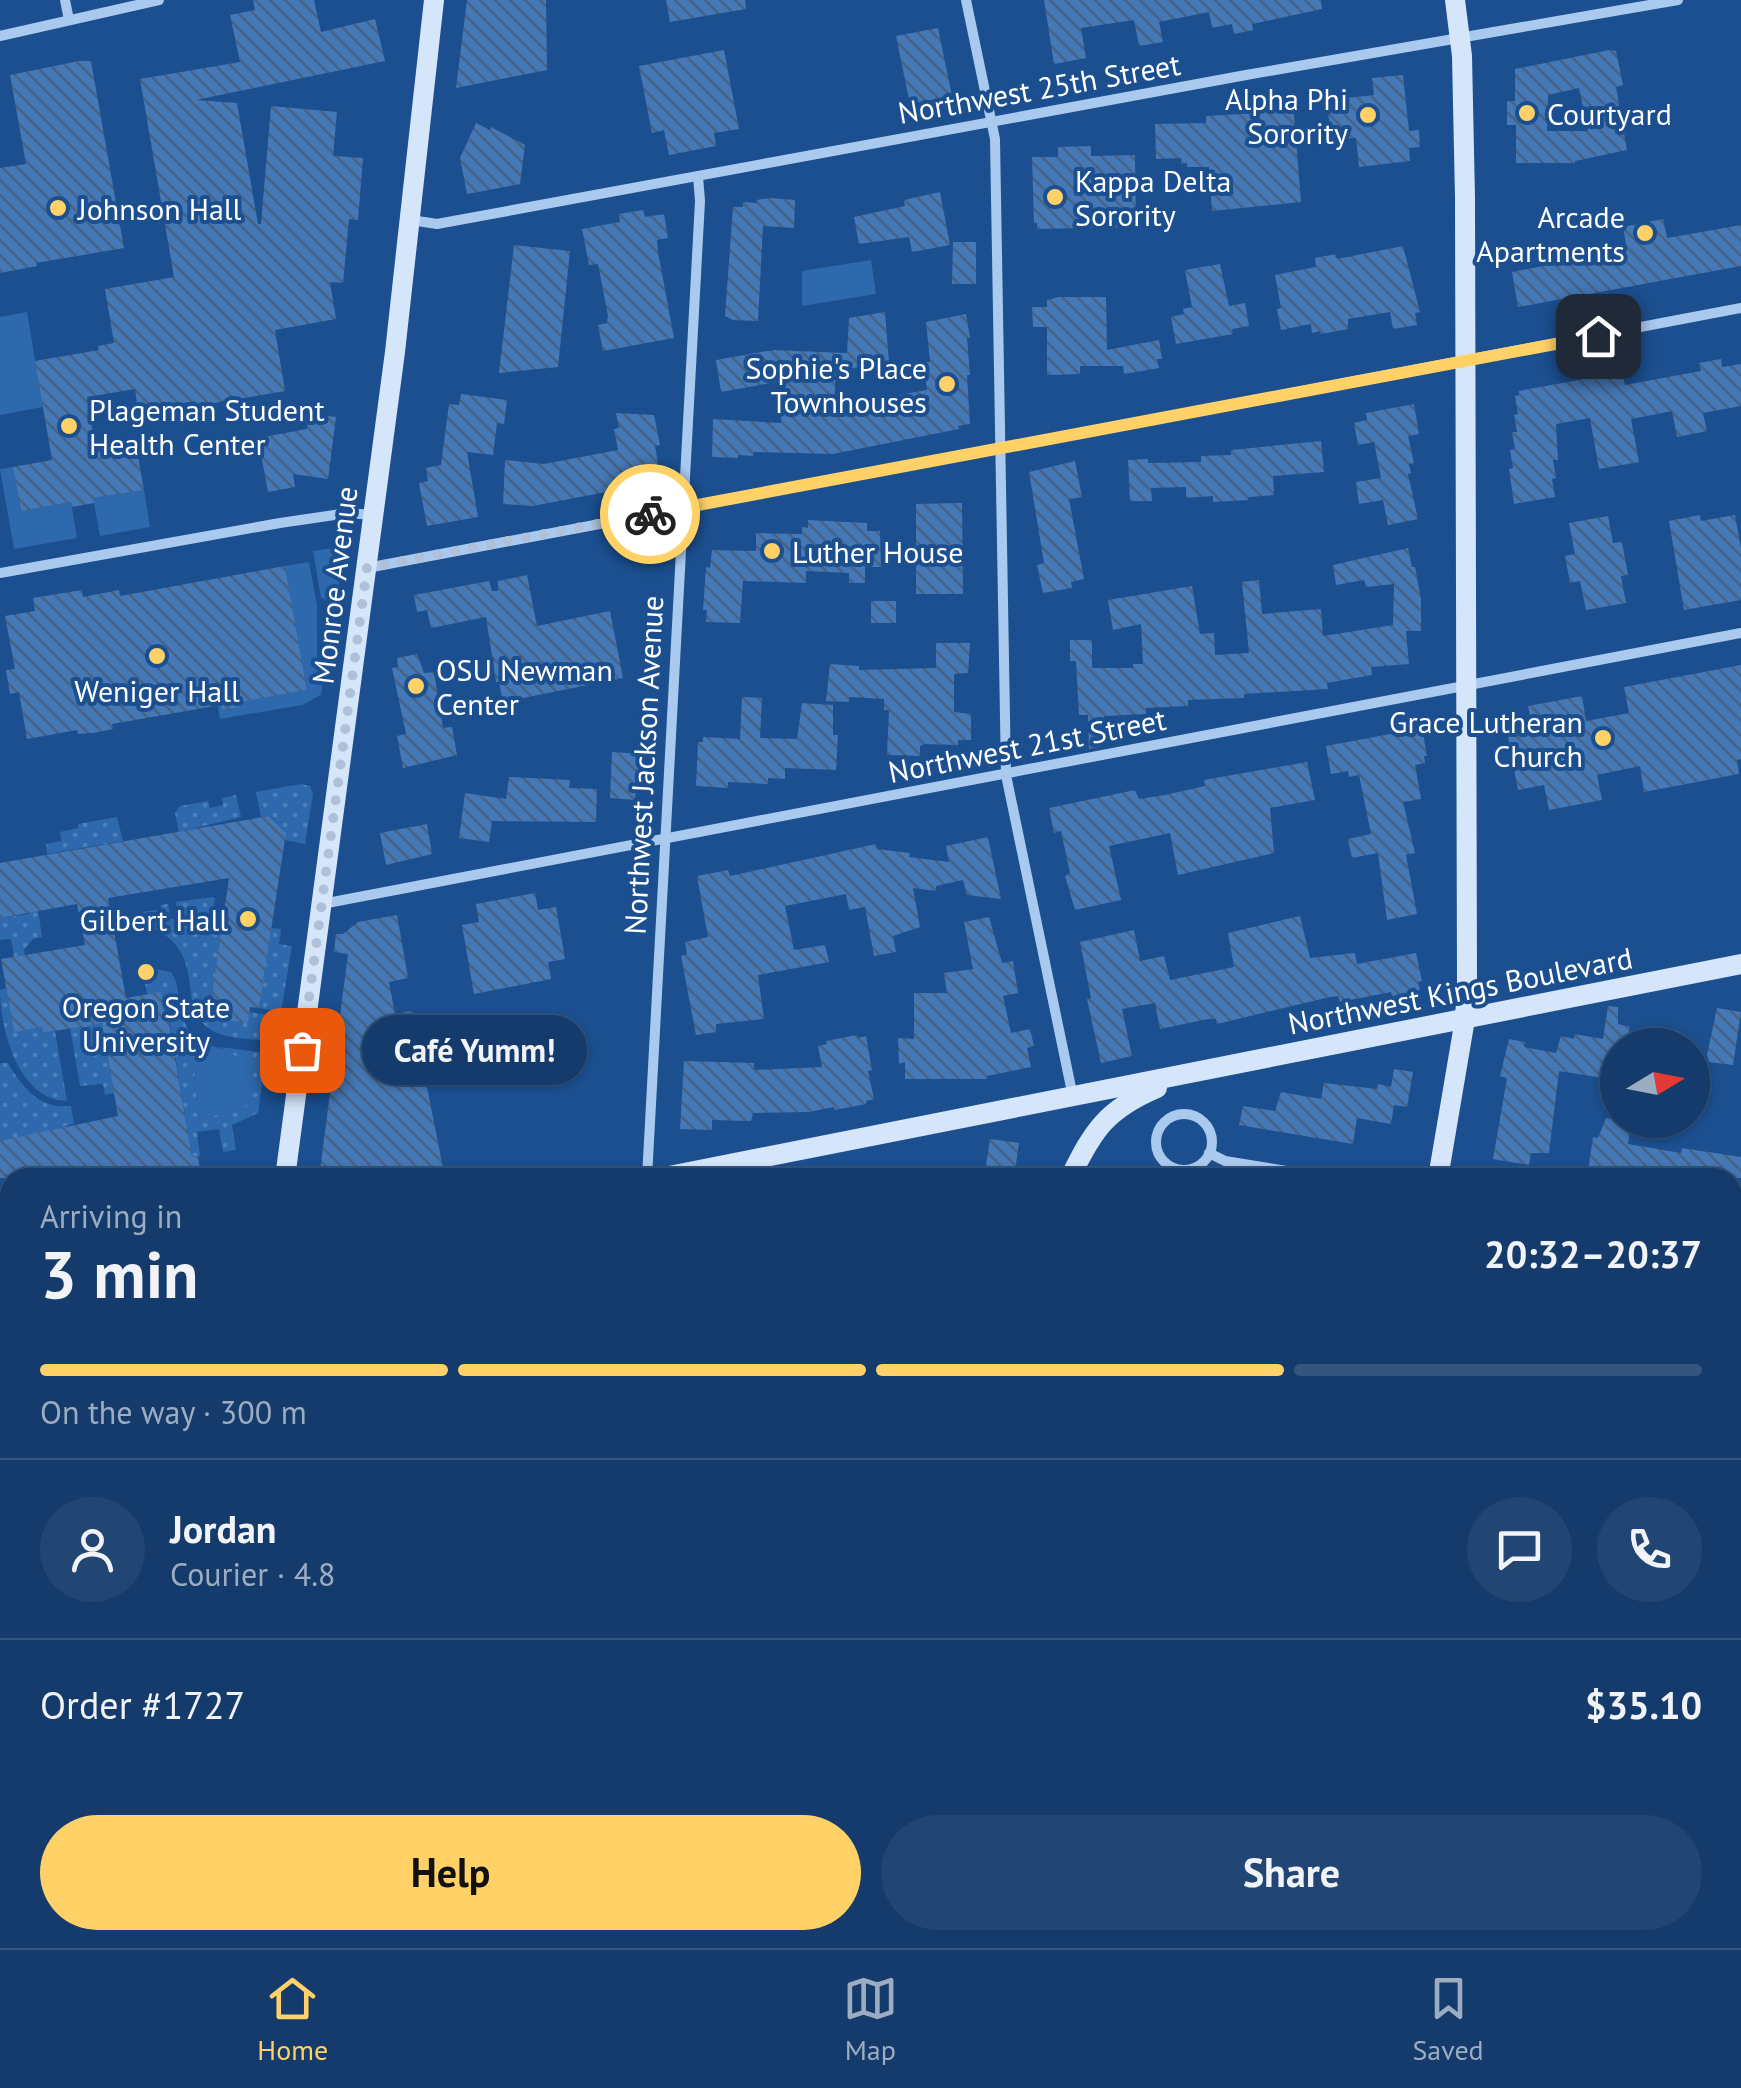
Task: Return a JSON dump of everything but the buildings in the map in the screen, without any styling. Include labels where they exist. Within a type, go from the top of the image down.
[{"type":"main road","name":"Monroe Avenue","points":[[287,1168],[411,220],[434,0]]},
{"type":"main road","points":[[1440,1168],[1465,1019],[1466,361],[1461,38],[1456,0]]},
{"type":"main road","name":"Northwest Kings Boulevard","points":[[725,1168],[1741,964]]},
{"type":"main road","name":"Northwest Kings Boulevard","points":[[1097,1127],[1141,1095],[1191,1074]]},
{"type":"main road","points":[[1073,1097],[1097,1127],[1075,1168]]},
{"type":"street","points":[[64,0],[69,20]]},
{"type":"street","points":[[0,36],[159,0]]},
{"type":"street","points":[[966,0],[993,122],[1006,775],[1073,1097]]},
{"type":"street","name":"Northwest 25th Street","points":[[411,220],[437,224],[1678,0]]},
{"type":"street","name":"Northwest Jackson Avenue","points":[[648,1168],[700,200],[698,176]]},
{"type":"street","points":[[367,568],[1741,308]]},
{"type":"street","points":[[0,573],[280,523],[348,513],[373,516]]},
{"type":"street","name":"Northwest 21st Street","points":[[322,904],[1741,632]]},
{"type":"street","points":[[1172,1168],[1156,1145],[1160,1126],[1176,1114],[1195,1116],[1209,1129],[1209,1153],[1194,1168]]},
{"type":"street","points":[[1209,1153],[1226,1161],[1269,1168]]},
{"type":"shaded area","points":[[871,260],[876,294],[802,306],[802,271]]},
{"type":"shaded area","points":[[27,312],[43,407],[0,415],[0,317]]},
{"type":"shaded area","points":[[13,467],[21,511],[71,502],[77,538],[14,549],[0,469]]},
{"type":"shaded area","points":[[144,490],[150,527],[100,536],[93,498]]},
{"type":"shaded area","points":[[334,548],[342,558],[336,604],[321,598],[313,551]]},
{"type":"shaded area","points":[[309,562],[317,606],[317,662],[325,671],[321,695],[302,705],[220,719],[221,705],[223,710],[242,707],[241,702],[307,690],[285,566]]},
{"type":"shaded area","points":[[310,786],[313,794],[305,844],[284,840],[285,832],[270,816],[261,817],[256,792]]},
{"type":"shaded area","points":[[236,795],[241,817],[179,832],[175,813],[180,806],[208,801],[210,808],[223,805],[222,798]]},
{"type":"shaded area","points":[[117,817],[123,841],[47,854],[46,844],[61,841],[60,832],[78,828],[78,824]]},
{"type":"shaded area","points":[[213,897],[211,926],[222,929],[211,1002],[228,1004],[227,1020],[249,1012],[281,1017],[278,1042],[211,1030],[195,1010],[181,953],[170,939],[140,920],[143,912],[168,904],[171,919],[178,919],[176,902]]},
{"type":"shaded area","points":[[37,904],[42,937],[33,939],[24,950],[25,955],[14,957],[11,939],[0,940],[0,918],[28,914]]},
{"type":"shaded area","points":[[271,928],[281,929],[279,944],[292,946],[281,1012],[259,1008]]},
{"type":"shaded area","points":[[151,968],[171,972],[183,1018],[190,1035],[198,1041],[201,1058],[194,1076],[199,1120],[249,1103],[253,1060],[229,1054],[220,1047],[266,1053],[258,1113],[232,1125],[236,1150],[223,1152],[219,1129],[197,1132],[200,1156],[192,1157],[169,1018],[159,1019],[158,1015],[164,1013],[161,993],[147,994],[144,977]]},
{"type":"shaded area","points":[[6,988],[14,1031],[42,1027],[43,1033],[55,1031],[67,1101],[50,1098],[36,1089],[15,1060],[1,1006],[0,990]]},
{"type":"shaded area","points":[[101,1017],[114,1093],[105,1095],[103,1084],[80,1086],[70,1028]]},
{"type":"shaded area","points":[[198,1041],[254,1060],[246,1107],[199,1120],[194,1076],[201,1058]]},
{"type":"shaded area","points":[[0,1063],[8,1063],[26,1088],[41,1100],[71,1106],[74,1124],[65,1126],[65,1130],[0,1141]]},
{"type":"way so far","points":[[302,1050],[367,568],[650,514]]},
{"type":"place","name":"Courtyard","points":[[1527,113]]},
{"type":"place","name":"Alpha Phi Sorority","points":[[1368,115]]},
{"type":"place","name":"Kappa Delta Sorority","points":[[1055,197]]},
{"type":"place","name":"Johnson Hall","points":[[58,208]]},
{"type":"place","name":"Arcade Apartments","points":[[1645,233]]},
{"type":"place","name":"Sophie's Place Townhouses","points":[[947,384]]},
{"type":"place","name":"Plageman Student Health Center","points":[[69,426]]},
{"type":"place","name":"Luther House","points":[[772,551]]},
{"type":"place","name":"Weniger Hall","points":[[157,656]]},
{"type":"place","name":"OSU Newman Center","points":[[416,686]]},
{"type":"place","name":"Grace Lutheran Church","points":[[1603,738]]},
{"type":"place","name":"Gilbert Hall","points":[[248,919]]},
{"type":"place","name":"Oregon State University","points":[[146,972]]},
{"type":"place","name":"Café Yumm!","points":[[302,1050]]},
{"type":"route","points":[[650,514],[1598,336]]}]
